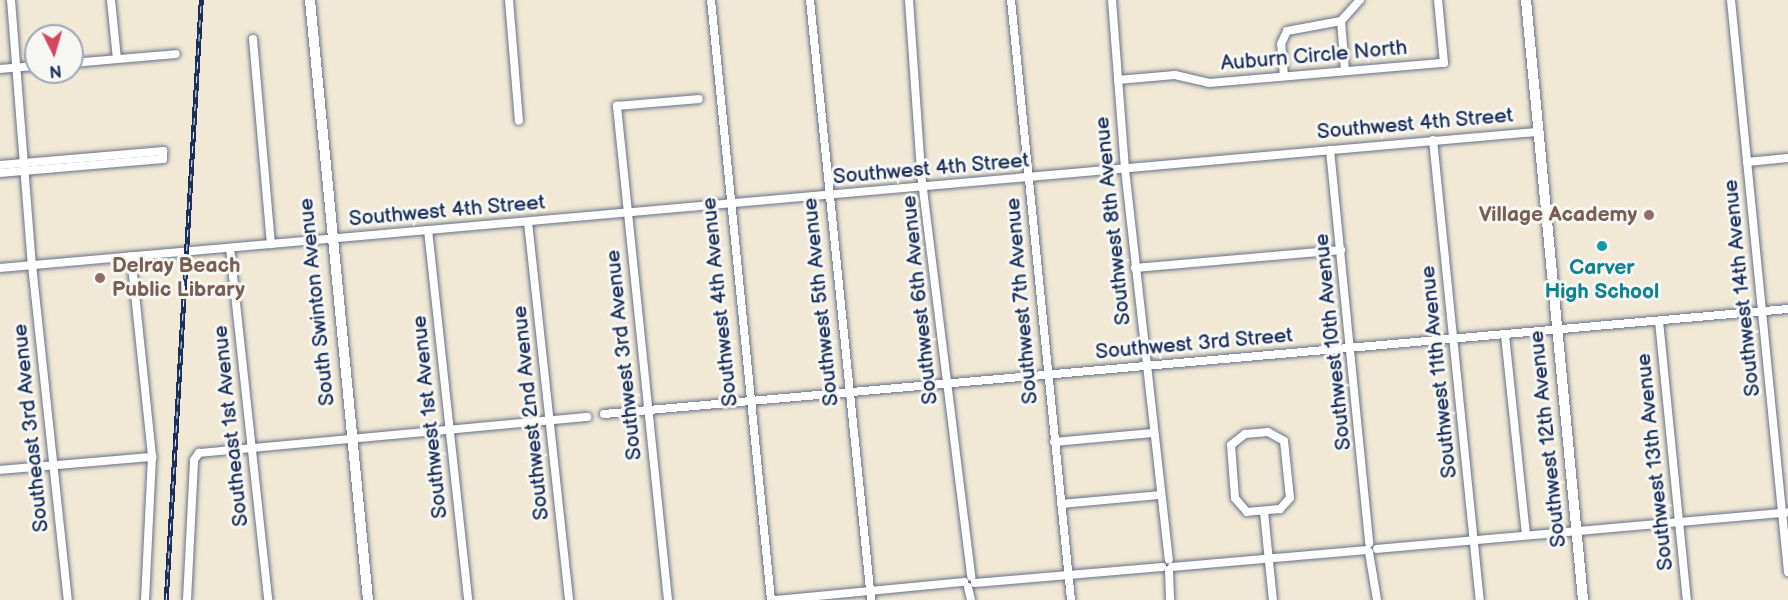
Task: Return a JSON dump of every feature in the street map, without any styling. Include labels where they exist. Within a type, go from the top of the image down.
[{"type":"street","name":"Southeast 3rd Avenue","points":[[11,0],[32,265],[68,600]]},
{"type":"street","points":[[111,0],[117,59]]},
{"type":"street","name":"South Swinton Avenue","points":[[310,0],[329,239],[368,600]]},
{"type":"street","points":[[509,0],[519,121]]},
{"type":"street","name":"Southwest 4th Avenue","points":[[711,0],[727,205],[771,600]]},
{"type":"street","name":"Southwest 5th Avenue","points":[[810,0],[827,197],[871,596]]},
{"type":"street","name":"Southwest 6th Avenue","points":[[909,0],[921,173],[926,186],[971,600]]},
{"type":"street","name":"Southwest 7th Avenue","points":[[1011,0],[1046,376],[1071,600]]},
{"type":"street","name":"Southwest 8th Avenue","points":[[1112,0],[1125,169],[1170,600]]},
{"type":"street","points":[[1284,76],[1281,44],[1287,31],[1341,21],[1360,0]]},
{"type":"street","name":"Auburn Circle North","points":[[1118,80],[1175,75],[1209,83],[1444,63],[1438,0]]},
{"type":"street","name":"Southwest 12th Avenue","points":[[1526,0],[1583,600]]},
{"type":"street","name":"Southwest 14th Avenue","points":[[1731,0],[1762,312],[1785,512],[1788,572]]},
{"type":"street","points":[[1341,21],[1346,71]]},
{"type":"street","points":[[253,39],[271,244]]},
{"type":"street","points":[[84,62],[176,54]]},
{"type":"street","points":[[0,69],[24,67]]},
{"type":"street","name":"Southwest 3rd Avenue","points":[[668,600],[617,106],[699,99]]},
{"type":"street","name":"Southwest 4th Street","points":[[0,268],[827,197],[926,186],[1537,132]]},
{"type":"street","name":"Southwest 11th Avenue","points":[[1433,141],[1480,600]]},
{"type":"street","name":"Southwest 10th Avenue","points":[[1330,150],[1353,348],[1377,600]]},
{"type":"street","points":[[0,165],[24,167],[164,159],[163,151],[24,167],[0,173]]},
{"type":"street","points":[[1747,162],[1788,158]]},
{"type":"street","name":"Southwest 2nd Avenue","points":[[528,222],[569,600]]},
{"type":"street","name":"Southwest 1st Avenue","points":[[428,230],[468,600]]},
{"type":"street","name":"Southeast 1st Avenue","points":[[230,248],[268,600]]},
{"type":"street","points":[[1135,268],[1341,250]]},
{"type":"street","points":[[131,256],[152,457],[146,600]]},
{"type":"street","name":"Southwest 3rd Street","points":[[604,414],[1788,309]]},
{"type":"street","name":"Southwest 13th Avenue","points":[[1659,321],[1687,600]]},
{"type":"street","points":[[1505,335],[1526,534]]},
{"type":"street","points":[[187,600],[194,460],[200,453],[587,417]]},
{"type":"street","points":[[1273,432],[1285,446],[1290,498],[1280,509],[1264,512],[1243,510],[1235,498],[1230,449],[1245,434],[1273,432]]},
{"type":"street","points":[[1054,442],[1153,433]]},
{"type":"street","points":[[0,470],[152,457]]},
{"type":"street","points":[[1061,504],[1159,495]]},
{"type":"street","points":[[1264,512],[1274,600]]},
{"type":"street","points":[[776,600],[871,596],[970,582],[1068,572],[1144,568],[1785,512]]},
{"type":"railway","points":[[166,600],[201,0]]},
{"type":"place","name":"Village Academy","points":[[1649,215]]},
{"type":"place","name":"Carver High School","points":[[1602,246]]},
{"type":"place","name":"Delray Beach Public Library","points":[[100,278]]}]
